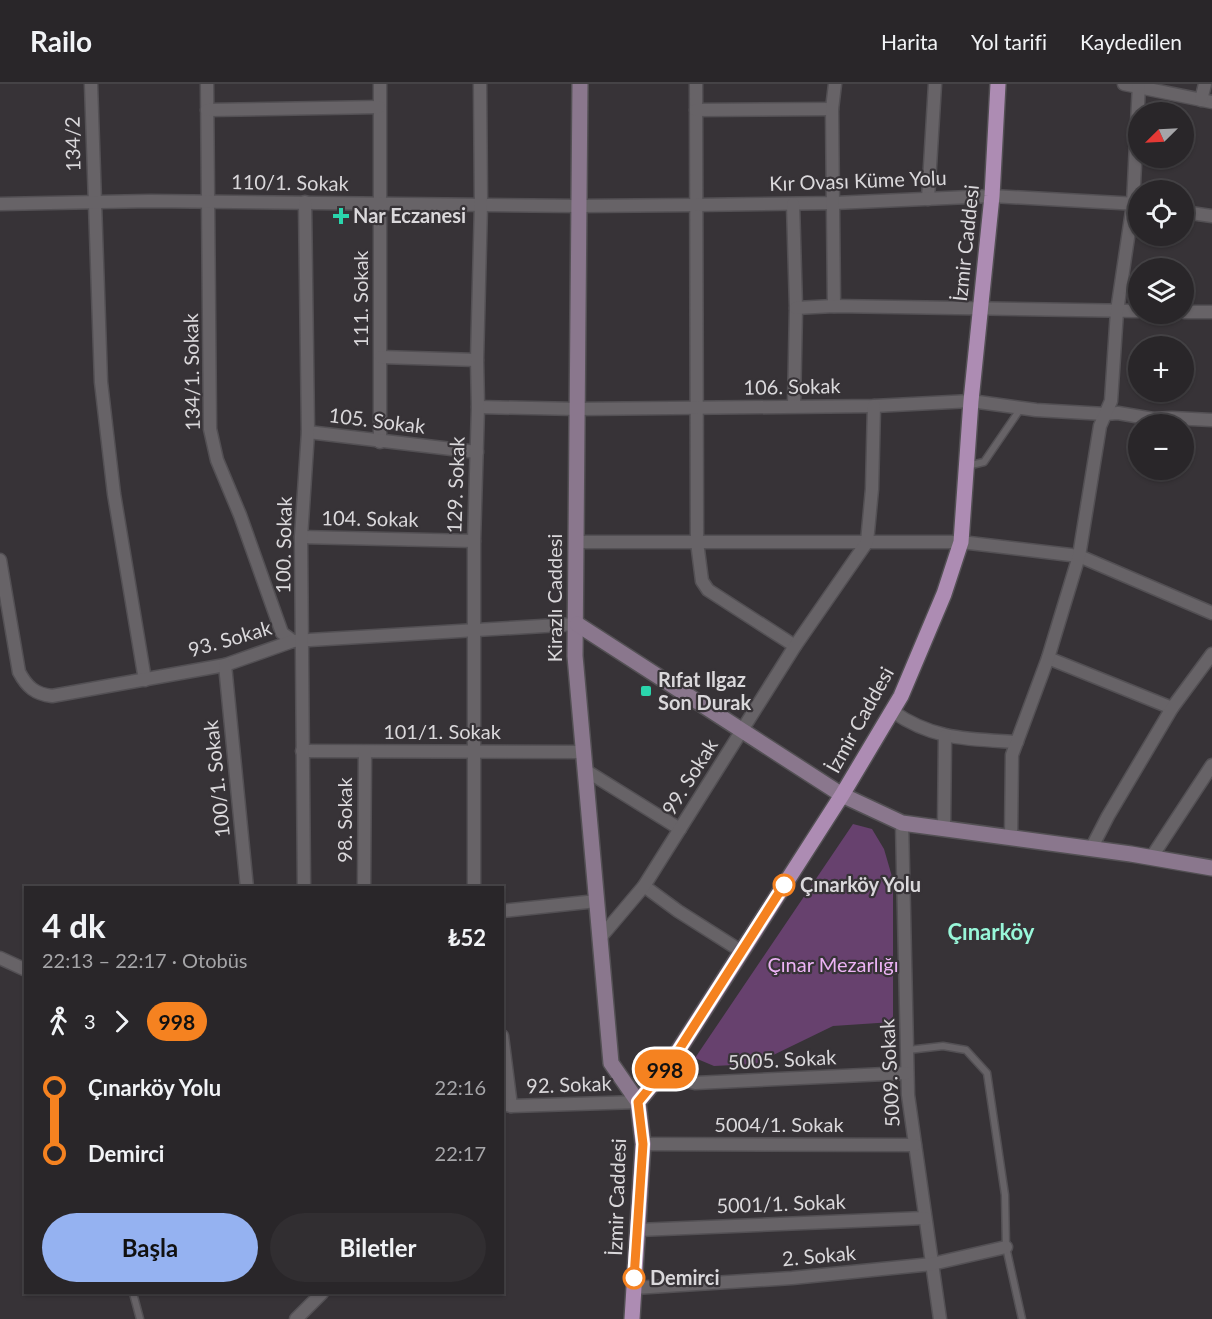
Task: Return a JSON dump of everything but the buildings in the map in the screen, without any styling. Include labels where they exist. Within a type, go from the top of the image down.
[{"type":"main road","name":"Kirazlı Caddesi","points":[[580,84],[575,656],[611,1063],[638,1102]]},
{"type":"main road","name":"İzmir Caddesi","points":[[632,1319],[643,1144],[638,1102],[671,1062],[842,795],[901,696],[944,594],[961,542],[971,400],[992,196],[998,84]]},
{"type":"main road","points":[[577,624],[842,795],[902,823],[1212,868]]},
{"type":"street","name":"134/2","points":[[91,84],[101,382],[114,494],[145,680]]},
{"type":"street","name":"134/1. Sokak","points":[[207,84],[210,429],[217,460],[240,515],[282,633],[298,641]]},
{"type":"street","name":"111. Sokak","points":[[380,84],[380,442]]},
{"type":"street","name":"129. Sokak","points":[[474,886],[474,541],[481,204],[480,84]]},
{"type":"street","points":[[696,84],[697,542],[702,581],[708,590],[795,646]]},
{"type":"street","points":[[834,306],[832,109],[835,84]]},
{"type":"street","points":[[928,199],[935,84]]},
{"type":"street","points":[[1124,84],[1139,85],[1206,101],[1205,84]]},
{"type":"street","points":[[1137,180],[1139,85]]},
{"type":"street","points":[[207,110],[379,107]]},
{"type":"street","points":[[696,110],[832,109]]},
{"type":"street","name":"Kır Ovası Küme Yolu","points":[[579,206],[793,204],[992,196],[1128,204]]},
{"type":"street","name":"110/1. Sokak","points":[[0,204],[208,201],[579,206]]},
{"type":"street","name":"100. Sokak","points":[[304,886],[298,641],[301,537],[308,432],[306,202]]},
{"type":"street","points":[[793,204],[796,308],[794,405]]},
{"type":"street","points":[[1194,213],[1212,216]]},
{"type":"street","points":[[1011,838],[1012,755],[1048,658],[1079,556],[1100,426],[1111,401],[1117,311],[1129,246]]},
{"type":"street","points":[[796,308],[834,306],[1128,311]]},
{"type":"street","points":[[1194,312],[1212,312]]},
{"type":"street","points":[[381,357],[477,360]]},
{"type":"street","name":"106. Sokak","points":[[478,408],[874,406],[971,400],[1021,408],[1118,413],[1153,419],[1212,420]]},
{"type":"street","points":[[867,542],[872,489],[874,406]]},
{"type":"street","name":"105. Sokak","points":[[308,432],[477,452]]},
{"type":"street","name":"104. Sokak","points":[[301,537],[474,541]]},
{"type":"street","points":[[576,542],[961,542],[1079,556],[1212,613]]},
{"type":"street","name":"99. Sokak","points":[[600,938],[644,886],[795,646],[867,542]]},
{"type":"street","name":"93. Sokak","points":[[0,560],[19,672],[26,685],[39,694],[52,696],[225,665],[298,641],[577,624]]},
{"type":"street","points":[[1091,849],[1172,708],[1212,654]]},
{"type":"street","points":[[1048,658],[1172,708]]},
{"type":"street","name":"100/1. Sokak","points":[[225,665],[247,886]]},
{"type":"street","points":[[892,711],[907,722],[935,734],[1017,742]]},
{"type":"street","points":[[944,829],[945,736]]},
{"type":"street","name":"101/1. Sokak","points":[[302,751],[584,752]]},
{"type":"street","name":"98. Sokak","points":[[364,886],[365,752]]},
{"type":"street","points":[[1151,858],[1212,765]]},
{"type":"street","points":[[585,770],[680,829]]},
{"type":"street","name":"5009. Sokak","points":[[902,823],[908,1095],[939,1319]]},
{"type":"street","points":[[644,886],[741,951]]},
{"type":"street","points":[[504,911],[597,901]]},
{"type":"street","points":[[0,958],[24,969]]},
{"type":"street","points":[[504,1064],[507,1105]]},
{"type":"street","name":"5005. Sokak","points":[[659,1076],[695,1083],[907,1073]]},
{"type":"street","name":"92. Sokak","points":[[507,1105],[638,1102]]},
{"type":"street","name":"5004/1. Sokak","points":[[643,1144],[915,1145]]},
{"type":"street","name":"5001/1. Sokak","points":[[638,1230],[925,1218]]},
{"type":"street","name":"2. Sokak","points":[[634,1288],[792,1278],[932,1264],[1006,1247]]},
{"type":"street","points":[[296,1319],[321,1294]]},
{"type":"lane","points":[[966,466],[984,462],[1021,408]]},
{"type":"lane","points":[[907,1050],[943,1046],[966,1050],[987,1073],[1005,1195],[1006,1247],[1022,1319]]},
{"type":"lane","points":[[133,1294],[140,1319]]},
{"type":"green space","name":"Çınar Mezarlığı","points":[[853,824],[872,829],[884,849],[893,880],[893,1022],[833,1026],[755,1064],[714,1066],[695,1058]]},
{"type":"bus line","name":"998","points":[[634,1278],[643,1144],[638,1102],[671,1062],[784,885]]},
{"type":"place","name":"Nar Eczanesi","points":[[341,216]]},
{"type":"place","name":"Rıfat Ilgaz Son Durak","points":[[646,691]]},
{"type":"place","name":"Çınarköy Yolu","points":[[784,885]]},
{"type":"place","name":"Demirci","points":[[634,1278]]},
{"type":"district","name":"Çınarköy","points":[[991,932]]}]
